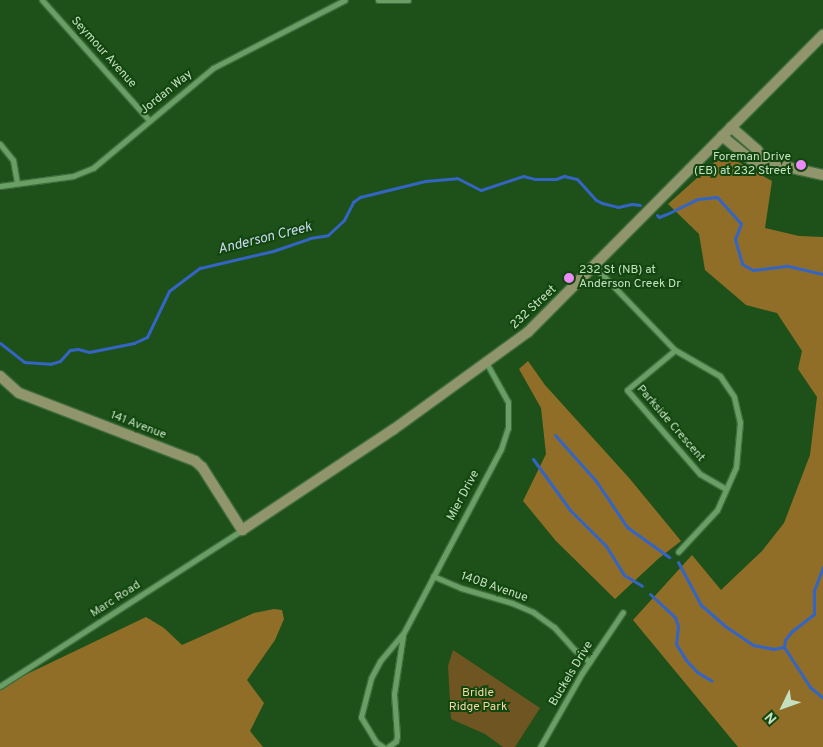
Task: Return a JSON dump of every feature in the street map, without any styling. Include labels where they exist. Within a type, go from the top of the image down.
[{"type":"street","name":"Seymour Avenue","points":[[42,0],[149,120]]},
{"type":"street","name":"Jordan Way","points":[[0,186],[83,173],[92,168],[222,62],[345,0]]},
{"type":"street","points":[[378,0],[408,0]]},
{"type":"street","name":"232 Street","points":[[242,530],[394,429],[487,364],[528,332],[595,267],[823,35]]},
{"type":"street","points":[[731,127],[757,150],[765,162]]},
{"type":"street","points":[[722,136],[755,163],[765,162],[823,175]]},
{"type":"street","points":[[0,144],[13,160],[17,183]]},
{"type":"street","points":[[595,267],[675,350],[720,376],[734,397],[740,422],[736,467],[717,510],[678,552]]},
{"type":"street","name":"Parkside Crescent","points":[[675,350],[627,390],[700,474],[726,489]]},
{"type":"street","name":"Mier Drive","points":[[383,747],[376,742],[362,721],[362,707],[371,678],[380,661],[403,634],[501,449],[508,428],[508,402],[487,364]]},
{"type":"street","name":"141 Avenue","points":[[0,376],[18,393],[195,461],[202,467],[242,530]]},
{"type":"street","name":"Marc Road","points":[[0,686],[242,530]]},
{"type":"street","name":"140B Avenue","points":[[433,576],[461,588],[512,603],[533,612],[554,627],[575,650],[590,662]]},
{"type":"street","name":"Buckels Drive","points":[[540,747],[590,662],[623,612]]},
{"type":"street","name":"Mier Drive","points":[[388,747],[396,741],[397,736],[394,694],[403,634]]},
{"type":"green space","name":"Bridle Ridge Park","points":[[453,650],[540,708],[515,747],[503,747],[485,734],[451,719],[448,666]]},
{"type":"shaded area","points":[[731,158],[772,181],[765,228],[799,236],[823,237],[823,747],[738,747],[633,620],[692,555],[721,590],[762,551],[784,523],[810,455],[817,397],[798,369],[802,351],[777,313],[746,305],[705,270],[699,234],[668,204],[716,161]]},
{"type":"shaded area","points":[[528,361],[545,385],[630,479],[681,541],[658,559],[615,599],[556,541],[523,501],[546,454],[541,408],[519,369]]},
{"type":"shaded area","points":[[274,609],[282,610],[284,619],[275,640],[247,680],[264,703],[250,731],[263,747],[0,747],[0,687],[146,617],[164,628],[182,645],[254,613]]},
{"type":"waterway","name":"Anderson Creek","points":[[0,343],[24,362],[50,364],[60,361],[70,350],[78,349],[89,352],[134,343],[147,337],[169,291],[200,268],[273,251],[310,238],[328,235],[344,220],[353,202],[360,197],[425,181],[457,178],[481,190],[523,176],[535,179],[556,179],[564,176],[577,179],[596,200],[602,203],[618,207],[632,204],[640,205]]},
{"type":"waterway","name":"Anderson Creek","points":[[657,215],[659,217],[698,199],[717,197],[741,224],[735,239],[742,264],[753,270],[788,266],[823,274]]},
{"type":"waterway","points":[[555,435],[596,481],[627,527],[669,557]]},
{"type":"waterway","points":[[533,459],[570,510],[606,546],[624,575],[642,586]]},
{"type":"waterway","points":[[678,562],[701,605],[725,626],[753,645],[773,649],[784,647]]},
{"type":"waterway","name":"Anderson Creek","points":[[823,567],[814,591],[814,614],[792,631],[785,640],[784,647],[810,687],[823,698]]},
{"type":"waterway","points":[[650,594],[675,617],[678,626],[676,644],[686,660],[697,672],[712,681]]},
{"type":"place","name":"Foreman Drive (EB) at 232 Street","points":[[801,165]]},
{"type":"place","name":"232 St (NB) at Anderson Creek Dr","points":[[569,278]]}]
